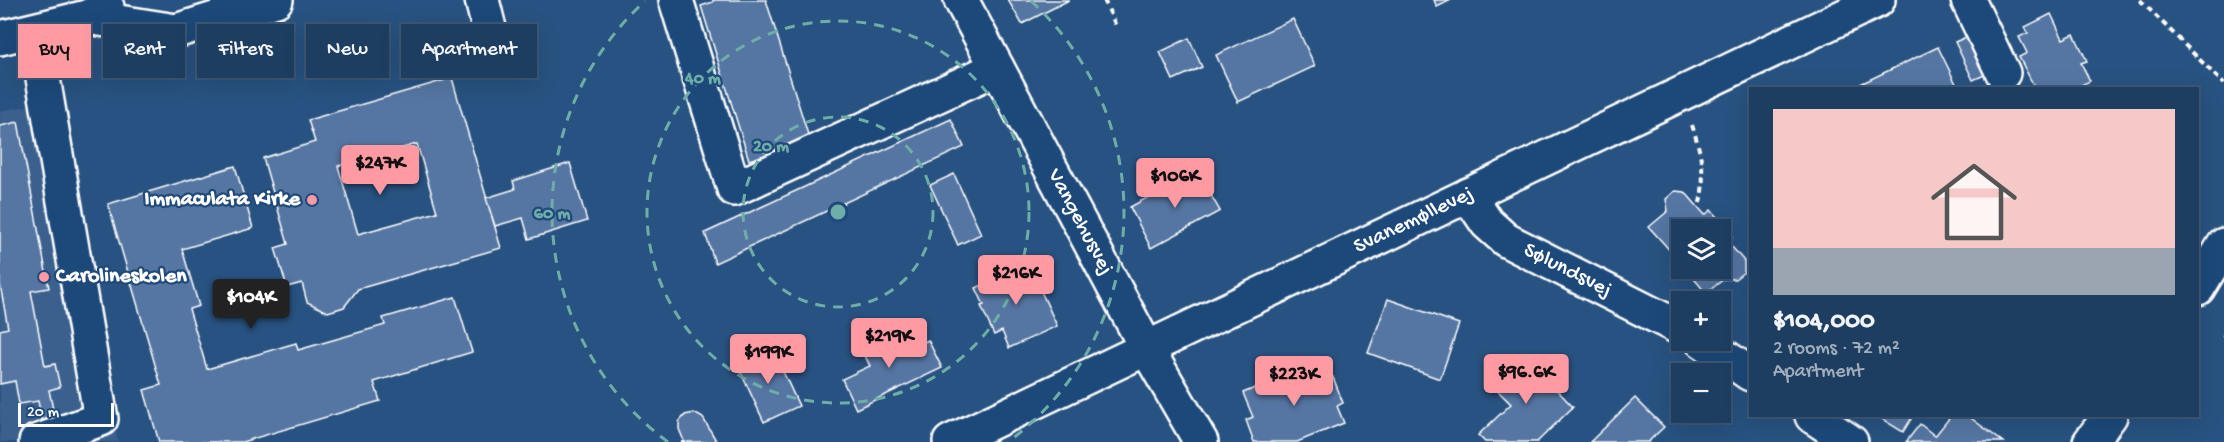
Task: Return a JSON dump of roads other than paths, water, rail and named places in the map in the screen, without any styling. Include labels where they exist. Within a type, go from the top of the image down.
[{"type":"street","points":[[52,24],[87,9],[122,0]]},
{"type":"street","points":[[87,9],[176,31],[276,0]]},
{"type":"street","points":[[676,0],[734,189],[997,68]]},
{"type":"street","name":"Vangehusvej","points":[[961,0],[1147,349],[1201,442]]},
{"type":"street","name":"Svanemøllevej","points":[[950,442],[1878,0]]},
{"type":"street","points":[[1968,0],[2003,73]]},
{"type":"street","points":[[0,38],[18,34]]},
{"type":"street","points":[[36,442],[105,431],[43,78]]},
{"type":"street","name":"Sølundsvej","points":[[1468,195],[1487,223],[1506,240],[1671,323]]},
{"type":"street","points":[[2199,286],[2224,244]]},
{"type":"street","points":[[1717,351],[1749,373]]},
{"type":"street","points":[[1814,417],[1851,442]]},
{"type":"street","points":[[2090,442],[2109,417]]},
{"type":"place","name":"Immaculata Kirke","points":[[312,200]]},
{"type":"place","name":"Carolineskolen","points":[[44,277]]}]
